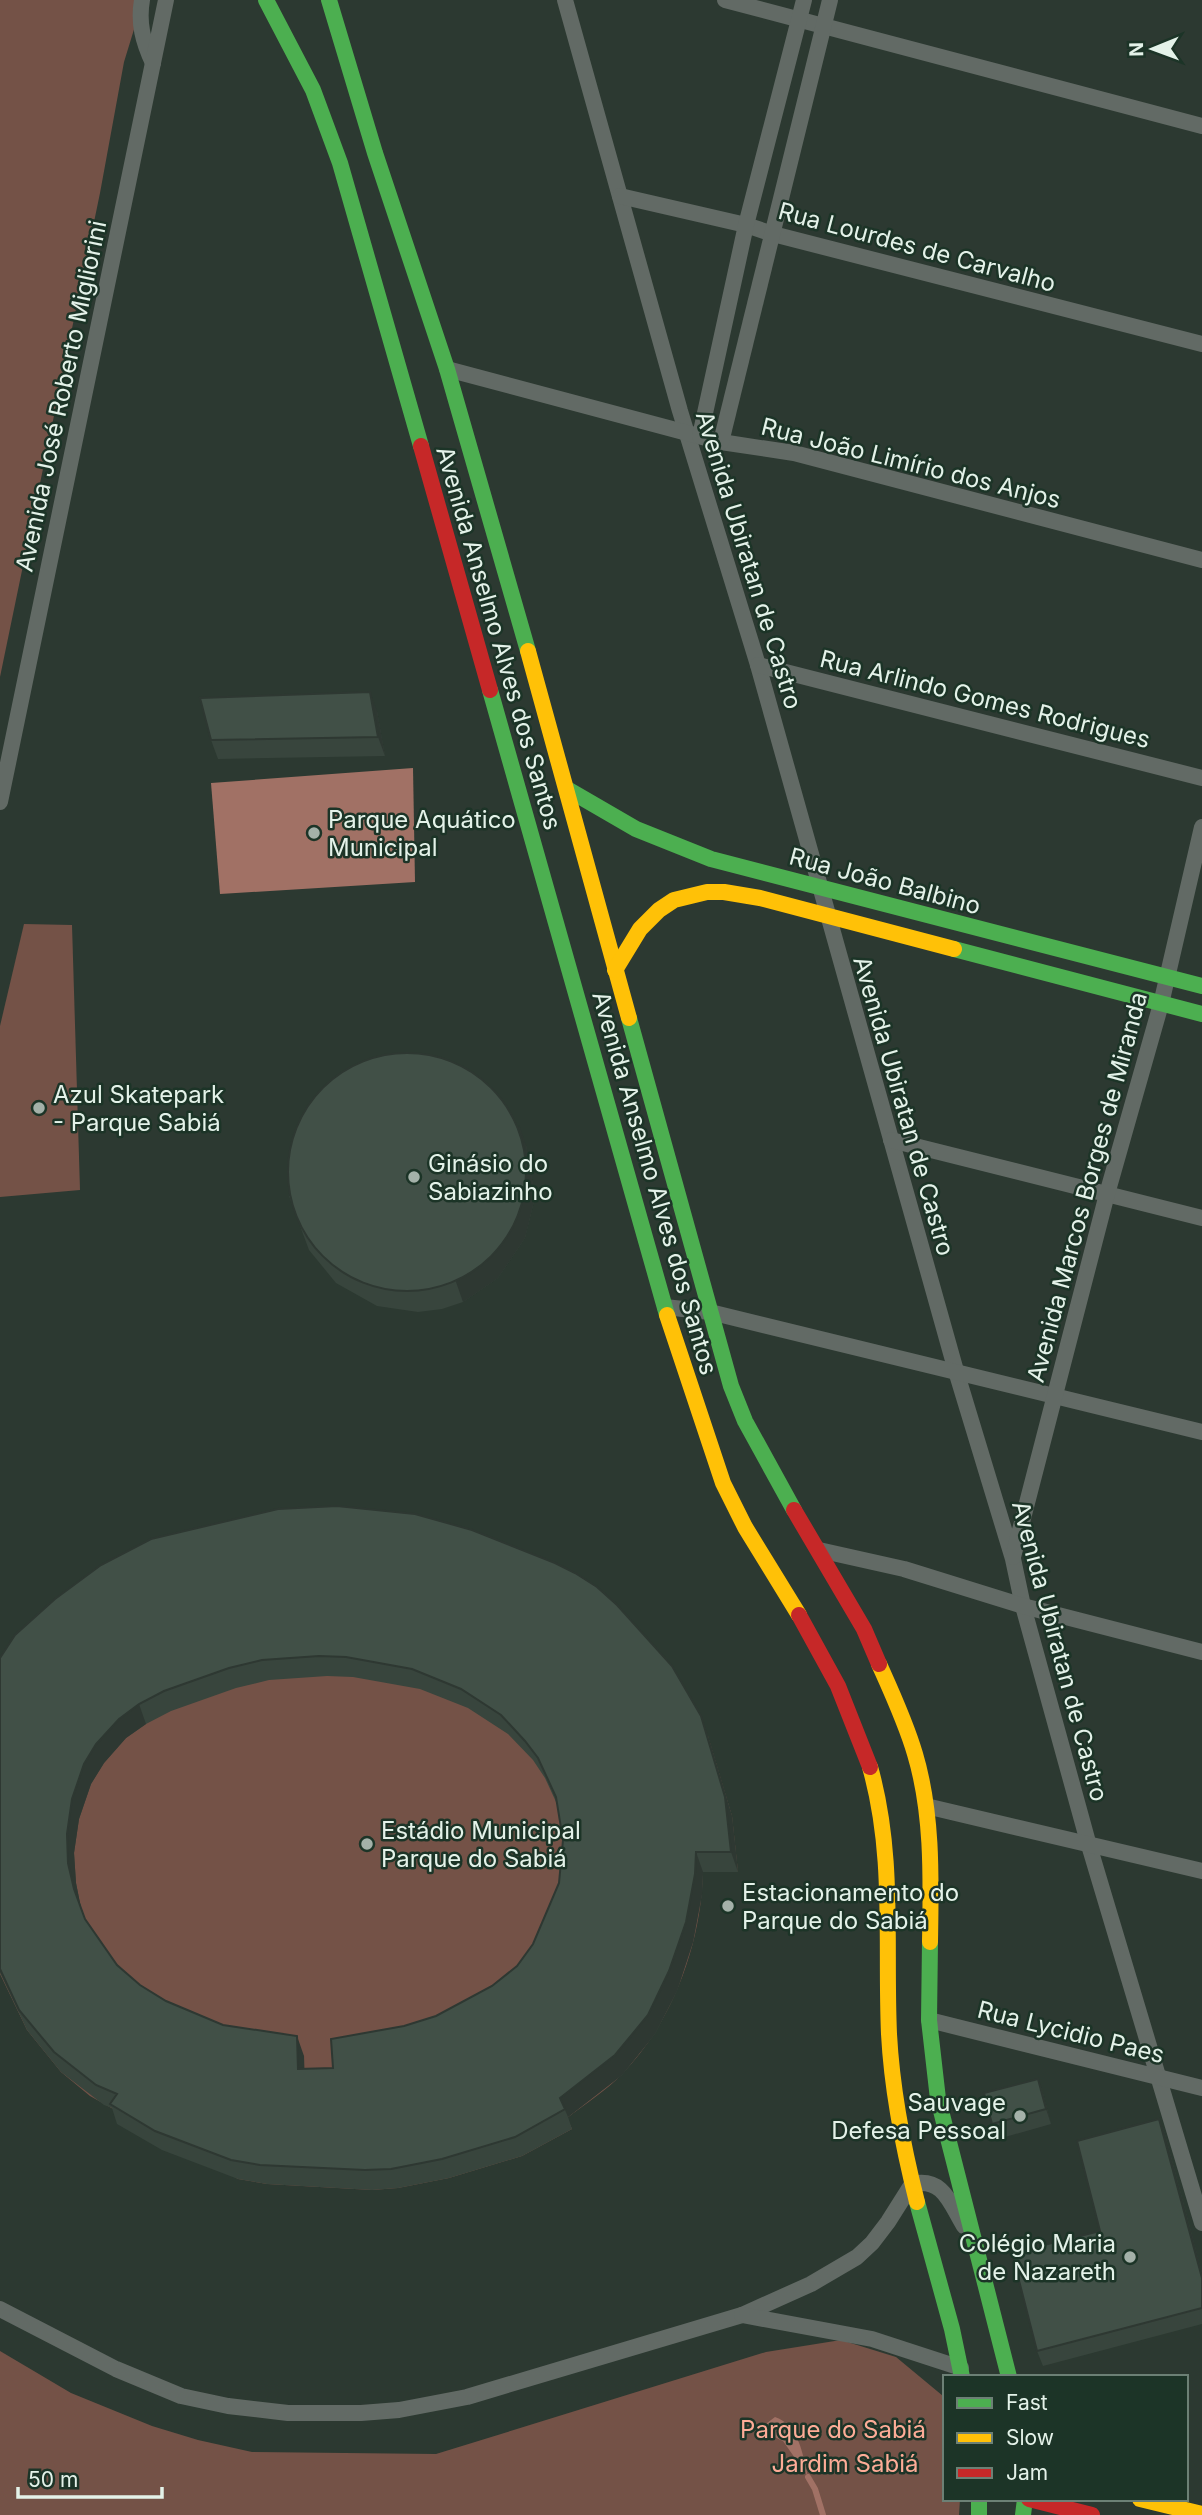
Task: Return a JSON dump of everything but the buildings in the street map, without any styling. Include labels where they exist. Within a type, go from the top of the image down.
[{"type":"main road","name":"Avenida Anselmo Alves dos Santos","points":[[266,0],[313,90],[340,163],[665,1307],[720,1476],[767,1564],[811,1635],[844,1699],[862,1742],[884,1826],[888,1880],[891,2064],[898,2110],[912,2184],[945,2299],[962,2372]]},
{"type":"main road","name":"Avenida Anselmo Alves dos Santos","points":[[329,0],[365,161],[447,369],[567,789],[731,1386],[745,1421],[773,1474],[864,1629],[885,1673],[916,1756],[926,1806],[932,1878],[929,2020],[938,2099],[1001,2336],[1009,2375]]},
{"type":"main road","points":[[340,163],[365,161]]},
{"type":"main road","name":"Rua João Balbino","points":[[567,789],[636,829],[723,862],[1202,986]]},
{"type":"main road","name":"Rua João Balbino","points":[[615,970],[655,912],[684,895],[711,891],[729,892],[1202,1014]]},
{"type":"main road","points":[[1035,2501],[1091,2515]]},
{"type":"main road","points":[[1145,2501],[1175,2512],[1202,2514]]},
{"type":"street","points":[[142,0],[139,17],[145,46],[153,63]]},
{"type":"street","name":"Avenida José Roberto Migliorini","points":[[0,802],[166,0]]},
{"type":"street","name":"Avenida Ubiratan de Castro","points":[[565,0],[620,196],[693,433],[826,915],[956,1371],[1013,1559],[1023,1606],[1088,1843],[1202,2223]]},
{"type":"street","points":[[725,0],[1202,126]]},
{"type":"street","points":[[693,433],[804,0]]},
{"type":"street","points":[[720,442],[830,0]]},
{"type":"street","name":"Rua Lourdes de Carvalho","points":[[620,196],[746,225],[1202,344]]},
{"type":"street","name":"Rua João Limírio dos Anjos","points":[[447,369],[720,442],[793,453],[1202,559]]},
{"type":"street","name":"Rua Arlindo Gomes Rodrigues","points":[[758,665],[1202,778]]},
{"type":"street","name":"Avenida Marcos Borges de Miranda","points":[[1013,1559],[1107,1194],[1161,1004],[1202,827]]},
{"type":"street","points":[[891,1140],[1202,1218]]},
{"type":"street","points":[[665,1307],[710,1312],[1202,1432]]},
{"type":"street","points":[[819,1550],[904,1569],[1023,1606],[1202,1652]]},
{"type":"street","points":[[926,1806],[1202,1871]]},
{"type":"street","name":"Rua Lycidio Paes","points":[[929,2020],[1202,2088]]},
{"type":"street","points":[[0,2309],[116,2369],[180,2396],[228,2406],[300,2413],[361,2413],[399,2410],[467,2397],[742,2315],[811,2284],[857,2257],[888,2222],[912,2184],[923,2181],[935,2184],[942,2190],[974,2241]]},
{"type":"street","points":[[742,2315],[872,2339],[962,2372]]},
{"type":"green space","points":[[0,0],[143,0],[124,62],[100,193],[0,677]]},
{"type":"green space","name":"Azul Skatepark - Parque Sabiá","points":[[24,924],[72,925],[80,1190],[0,1197],[0,1026]]},
{"type":"green space","name":"Estádio Municipal Parque do Sabiá","points":[[62,1619],[708,1736],[732,1816],[738,1872],[703,1872],[697,1927],[690,1954],[670,2006],[656,2031],[610,2086],[567,2118],[572,2129],[522,2156],[449,2178],[398,2188],[372,2190],[267,2184],[238,2179],[90,2096],[61,2072],[27,2030],[0,1974],[0,1686]]},
{"type":"green space","name":"Parque do Sabiá","points":[[841,2340],[896,2357],[943,2396],[943,2501],[960,2501],[959,2515],[0,2515],[0,2351],[71,2393],[152,2426],[198,2440],[252,2452],[436,2454],[766,2352]]},
{"type":"shaded area","name":"Parque Aquático Municipal","points":[[413,768],[415,882],[220,894],[211,783]]},
{"type":"shaded area","points":[[775,2417],[783,2421],[795,2434],[808,2477],[801,2463],[783,2441],[766,2433],[767,2423]]},
{"type":"waterway","points":[[808,2477],[815,2489],[823,2515]]},
{"type":"traffic: fast","points":[[266,0],[313,90],[340,163],[421,446]]},
{"type":"traffic: fast","points":[[329,0],[375,153],[447,369],[528,651]]},
{"type":"traffic: fast","points":[[490,690],[667,1315]]},
{"type":"traffic: fast","points":[[567,789],[636,829],[711,859],[1202,986]]},
{"type":"traffic: fast","points":[[954,949],[1202,1014]]},
{"type":"traffic: fast","points":[[629,1018],[731,1386],[745,1421],[794,1510]]},
{"type":"traffic: fast","points":[[930,1942],[929,2020],[938,2099],[1008,2375]]},
{"type":"traffic: fast","points":[[917,2202],[952,2329],[962,2375]]},
{"type":"traffic: fast","points":[[979,2501],[979,2515]]},
{"type":"traffic: fast","points":[[1023,2515],[1025,2501]]},
{"type":"traffic: slow","points":[[528,651],[629,1018]]},
{"type":"traffic: slow","points":[[615,970],[640,929],[659,910],[674,900],[707,892],[760,898],[954,949]]},
{"type":"traffic: slow","points":[[667,1315],[723,1483],[745,1527],[799,1615]]},
{"type":"traffic: slow","points":[[879,1664],[907,1731],[921,1777],[930,1847],[930,1942]]},
{"type":"traffic: slow","points":[[870,1767],[878,1800],[886,1866],[889,2034],[895,2098],[917,2202]]},
{"type":"traffic: slow","points":[[1148,2501],[1202,2514]]},
{"type":"traffic: jam","points":[[421,446],[490,690]]},
{"type":"traffic: jam","points":[[794,1510],[864,1629],[879,1664]]},
{"type":"traffic: jam","points":[[799,1615],[838,1686],[870,1767]]},
{"type":"traffic: jam","points":[[1037,2501],[1092,2515]]},
{"type":"place","name":"Parque Aquático Municipal","points":[[314,833]]},
{"type":"place","name":"Azul Skatepark - Parque Sabiá","points":[[39,1108]]},
{"type":"place","name":"Ginásio do Sabiazinho","points":[[414,1177]]},
{"type":"place","name":"Estádio Municipal Parque do Sabiá","points":[[367,1844]]},
{"type":"place","name":"Estacionamento do Parque do Sabiá","points":[[728,1906]]},
{"type":"place","name":"Sauvage Defesa Pessoal","points":[[1020,2116]]},
{"type":"place","name":"Colégio Maria de Nazareth","points":[[1130,2257]]},
{"type":"park label","name":"Jardim Sabiá","points":[[845,2463]]}]
